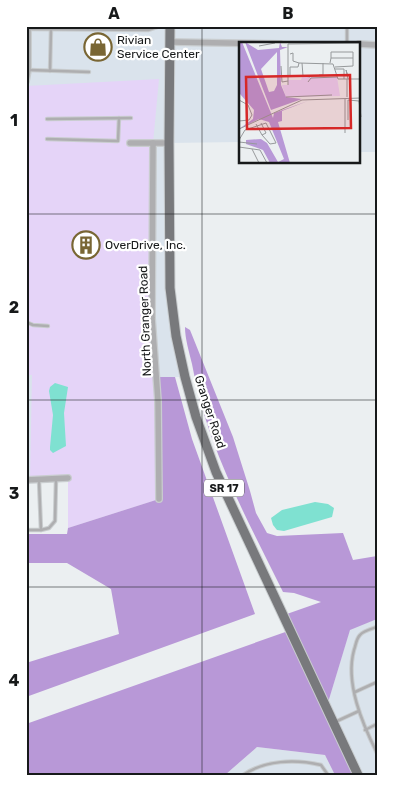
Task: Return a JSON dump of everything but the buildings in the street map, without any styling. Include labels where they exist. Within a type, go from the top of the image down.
[{"type":"main road","name":"Granger Road","points":[[170,26],[170,288],[176,336],[196,417],[216,472],[358,775]]},
{"type":"street","points":[[26,82],[28,70],[28,27]]},
{"type":"street","points":[[170,42],[239,43]]},
{"type":"street","points":[[360,44],[377,44]]},
{"type":"street","points":[[130,143],[169,143]]},
{"type":"street","name":"North Granger Road","points":[[153,143],[152,318],[158,401],[159,499]]},
{"type":"street","points":[[26,480],[68,478]]},
{"type":"lane","points":[[28,27],[148,30],[166,26]]},
{"type":"lane","points":[[347,26],[347,42]]},
{"type":"lane","points":[[50,71],[51,29]]},
{"type":"lane","points":[[28,70],[89,72]]},
{"type":"lane","points":[[47,139],[118,141],[118,118]]},
{"type":"lane","points":[[47,119],[131,118]]},
{"type":"lane","points":[[26,322],[33,325],[48,326]]},
{"type":"lane","points":[[26,530],[48,528],[55,521],[56,478]]},
{"type":"lane","points":[[39,480],[41,530]]},
{"type":"lane","points":[[377,627],[361,634],[353,654],[353,677],[359,711],[365,730],[377,753]]},
{"type":"lane","points":[[355,692],[377,682]]},
{"type":"lane","points":[[334,722],[359,711]]},
{"type":"lane","points":[[365,730],[377,724]]},
{"type":"lane","points":[[243,775],[254,767],[289,761],[321,765],[328,775]]},
{"type":"shaded area","points":[[26,26],[377,26],[377,152],[360,152],[360,42],[239,42],[239,142],[169,143],[170,288],[185,377],[157,377],[68,528],[68,478],[26,480]]},
{"type":"shaded area","points":[[159,79],[153,143],[152,244],[159,499],[68,528],[68,478],[30,480],[32,375],[26,375],[26,86]]},
{"type":"shaded area","points":[[185,327],[190,330],[233,437],[256,513],[267,533],[277,536],[343,533],[353,560],[377,556],[377,619],[350,630],[327,706],[358,775],[335,775],[325,755],[257,747],[225,775],[26,775],[26,724],[291,630],[284,615],[321,602],[294,593],[283,592],[229,481],[217,452],[198,394],[186,341]]},
{"type":"shaded area","points":[[156,377],[175,377],[192,439],[255,614],[26,697],[26,663],[119,634],[111,589],[67,563],[26,563],[26,534],[67,534],[68,528],[159,499]]},
{"type":"shaded area","points":[[55,383],[68,387],[64,413],[66,446],[53,453],[50,450],[53,415],[49,391],[50,387]]},
{"type":"shaded area","points":[[315,502],[328,504],[334,508],[332,517],[284,531],[277,530],[273,525],[271,518],[282,510]]},
{"type":"shaded area","points":[[377,619],[377,775],[358,775],[327,706],[350,629]]},
{"type":"shaded area","points":[[257,747],[325,755],[335,775],[225,775]]},
{"type":"place","name":"Rivian Service Center","points":[[98,47]]},
{"type":"place","name":"OverDrive, Inc.","points":[[86,245]]}]
